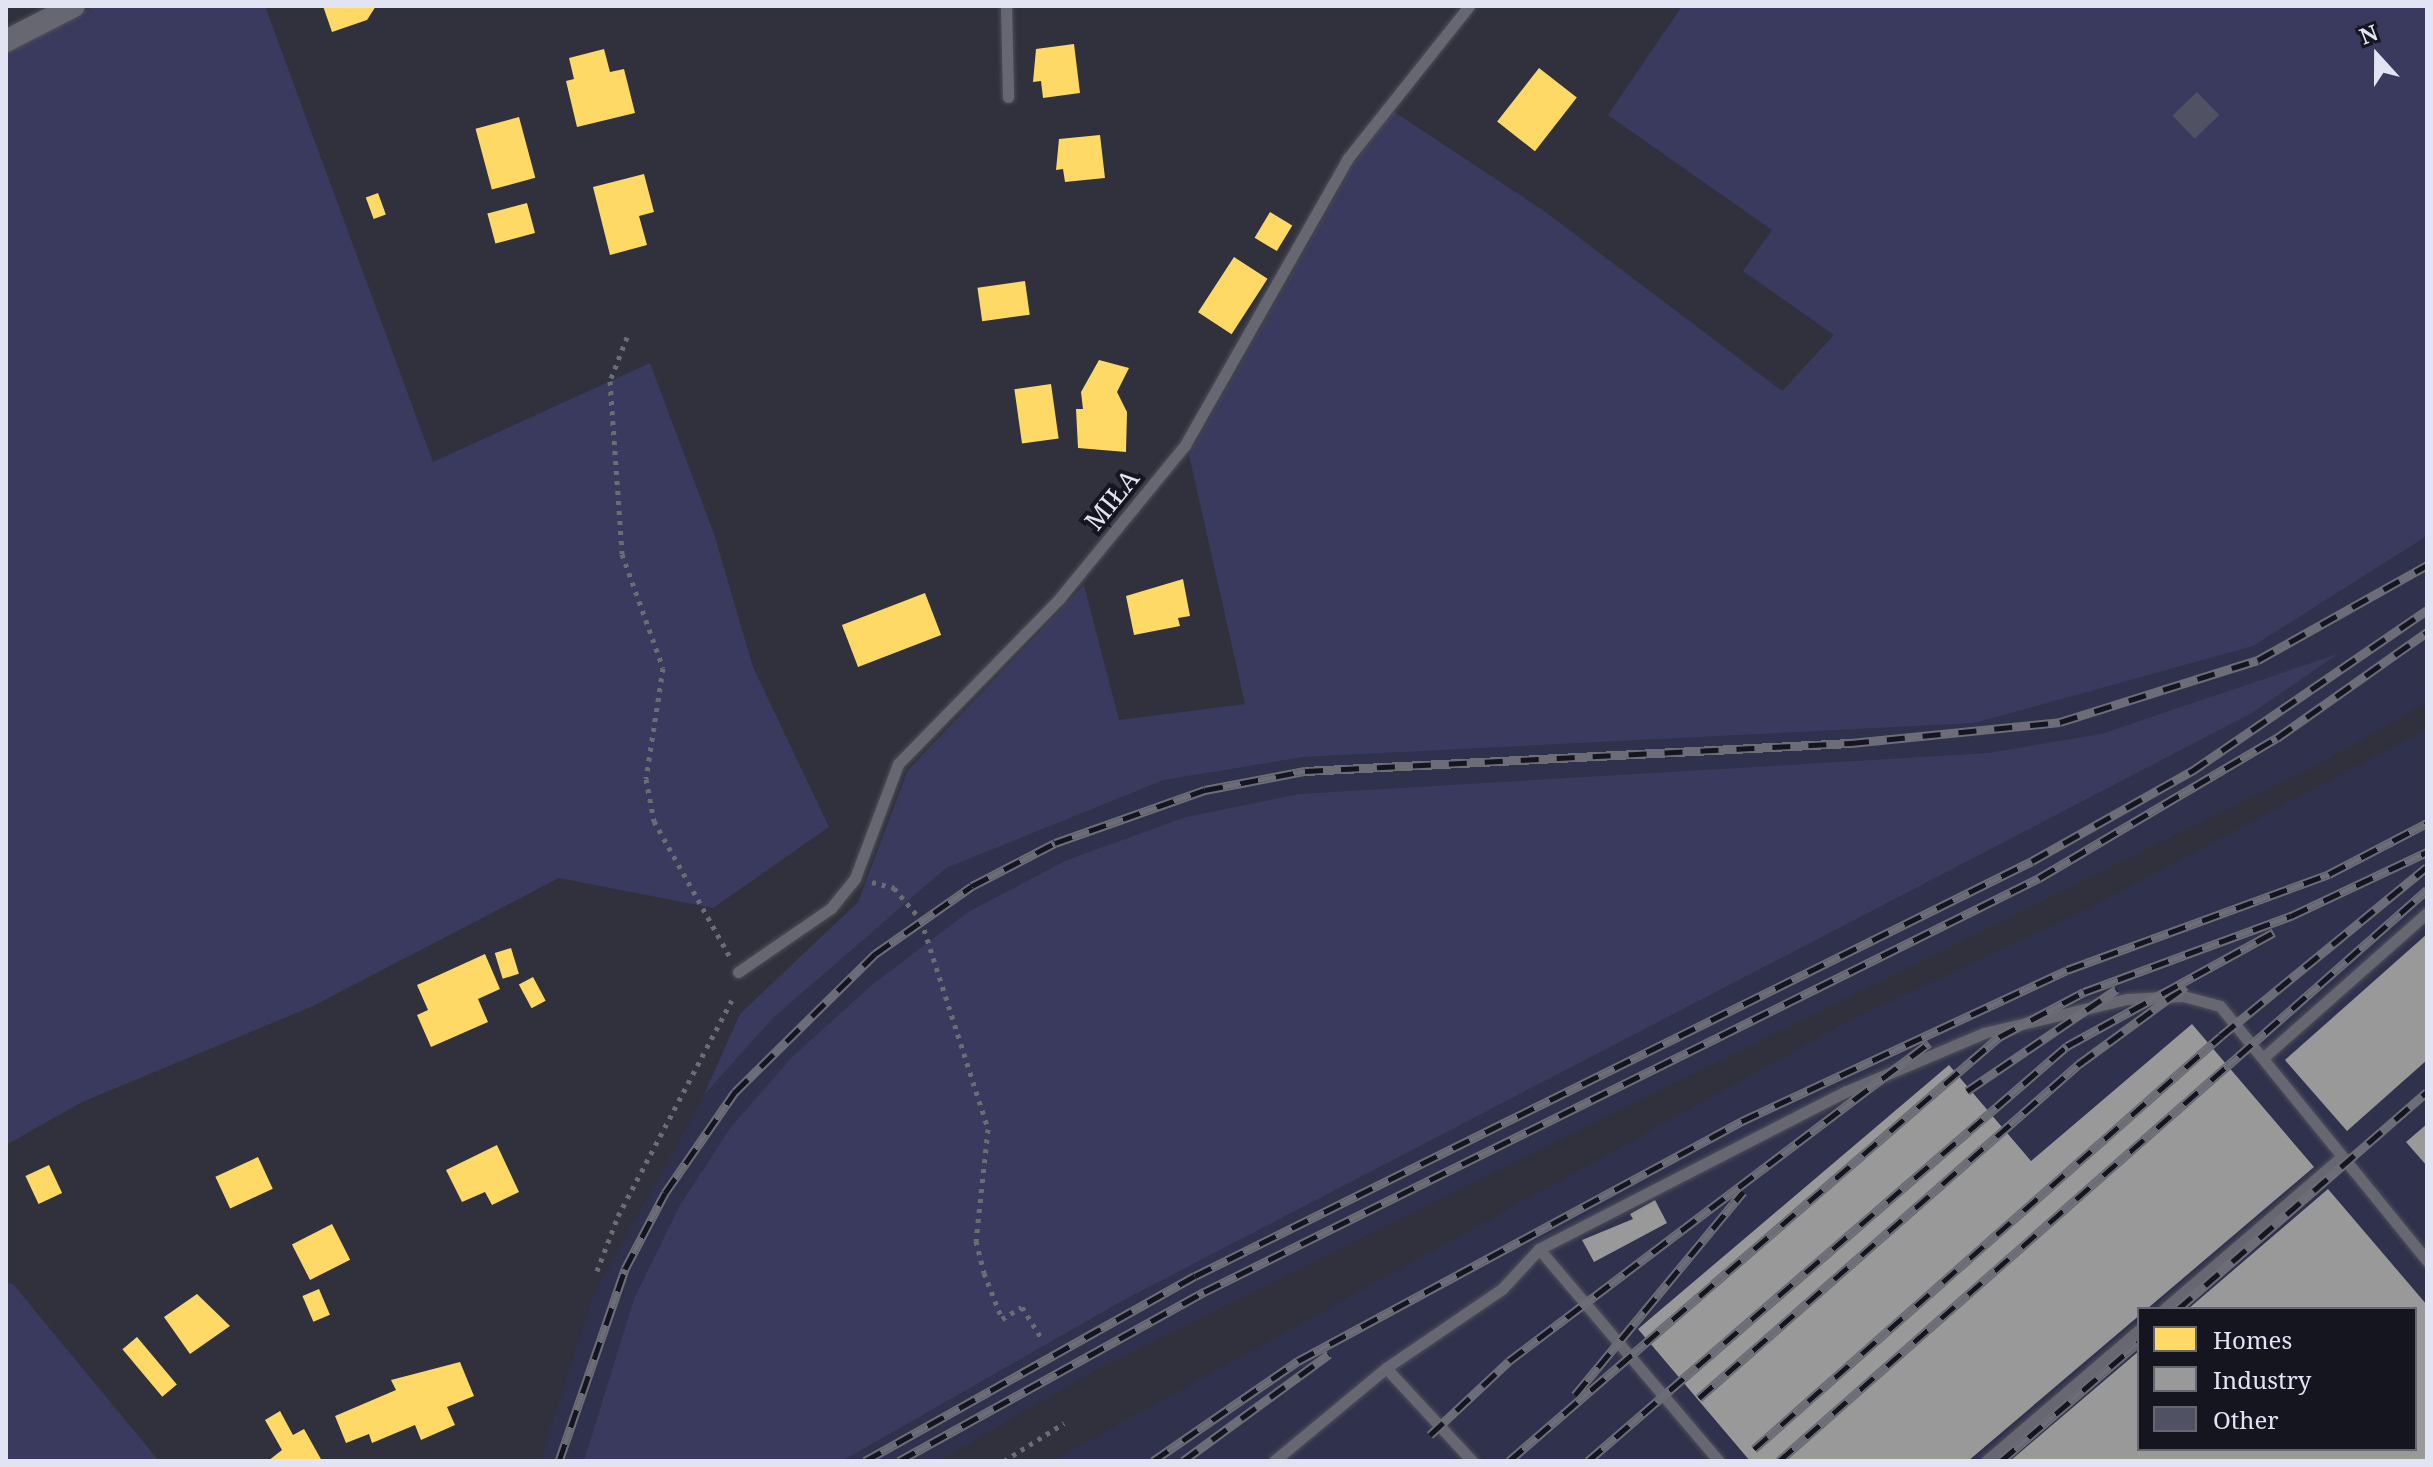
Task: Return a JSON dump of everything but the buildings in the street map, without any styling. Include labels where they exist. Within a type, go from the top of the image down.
[{"type":"street","points":[[6,41],[74,6]]},
{"type":"lane","points":[[1006,6],[1008,97]]},
{"type":"lane","name":"MIŁA","points":[[738,972],[831,908],[855,878],[898,764],[1059,599],[1185,445],[1348,158],[1469,6]]},
{"type":"lane","points":[[2264,1057],[2427,913]]},
{"type":"lane","points":[[1274,1461],[1386,1368],[1502,1289],[1539,1249],[1845,1092],[1984,1033],[2127,999],[2183,996],[2220,1006],[2264,1057],[2340,1158],[2427,1261]]},
{"type":"lane","points":[[2166,1307],[2340,1158]]},
{"type":"lane","points":[[1539,1249],[1719,1461]]},
{"type":"lane","points":[[1986,1461],[2137,1332]]},
{"type":"lane","points":[[1386,1368],[1472,1461]]},
{"type":"path","points":[[627,337],[610,381],[622,554],[663,668],[646,779],[654,821],[738,972]]},
{"type":"path","points":[[855,878],[894,888],[921,920],[988,1129],[976,1241],[1002,1319],[1022,1307],[1042,1339]]},
{"type":"path","points":[[597,1271],[618,1216],[734,996]]},
{"type":"path","points":[[1004,1461],[1064,1423]]},
{"type":"shaded area","points":[[94,6],[265,6],[433,462],[650,363],[714,534],[753,667],[829,827],[713,908],[559,878],[313,1006],[82,1102],[6,1145],[6,52]]},
{"type":"shaded area","points":[[1682,6],[2427,6],[2427,536],[2253,646],[1975,723],[1304,757],[1164,780],[946,868],[772,1019],[704,1095],[740,1014],[858,902],[908,770],[1084,585],[1119,720],[1245,704],[1189,455],[1355,162],[1393,111],[1544,211],[1782,391],[1834,335],[1743,271],[1772,230],[1608,115]]},
{"type":"shaded area","points":[[2427,536],[2427,702],[2319,764],[1095,1370],[939,1461],[842,1461],[1122,1301],[2252,713],[2335,656],[2101,734],[1988,753],[1299,794],[1186,817],[1067,860],[968,912],[792,1057],[731,1127],[680,1205],[584,1461],[540,1461],[593,1296],[704,1096],[772,1019],[946,868],[1165,780],[1304,757],[1975,723],[2253,646]]},
{"type":"shaded area","points":[[2338,654],[2252,713],[1122,1301],[842,1461],[584,1461],[634,1299],[680,1205],[731,1127],[792,1057],[872,985],[968,912],[1067,860],[1186,817],[1299,794],[1988,753],[2101,734]]},
{"type":"shaded area","points":[[2427,729],[2427,1461],[1052,1461],[1849,1021],[2081,912]]},
{"type":"shaded area","points":[[6,1282],[13,1284],[159,1461],[6,1461]]},
{"type":"railway","points":[[559,1461],[625,1269],[665,1193],[735,1092],[875,954],[972,886],[1055,843],[1205,790],[1305,771],[1851,743],[2060,722],[2258,660],[2427,565]]},
{"type":"railway","points":[[865,1461],[1195,1276],[2032,861],[2192,771],[2427,610]]},
{"type":"railway","points":[[899,1461],[1204,1292],[2039,878],[2277,738],[2427,632]]},
{"type":"railway","points":[[1153,1461],[1298,1361],[1742,1121],[2067,970],[2329,874],[2427,823]]},
{"type":"railway","points":[[1509,1461],[1999,1037],[2084,992],[2291,916],[2427,852]]},
{"type":"railway","points":[[1754,1449],[2221,1036],[2427,867]]},
{"type":"railway","points":[[1779,1461],[2427,890]]},
{"type":"railway","points":[[1588,1461],[2067,1046],[2274,932]]},
{"type":"railway","points":[[1699,1398],[2079,1064],[2186,986]]},
{"type":"railway","points":[[1967,1091],[2117,989]]},
{"type":"railway","points":[[1430,1435],[1509,1361],[1929,1043]]},
{"type":"railway","points":[[2180,1307],[2427,1092]]},
{"type":"railway","points":[[1575,1395],[1743,1192]]},
{"type":"railway","points":[[2001,1461],[2137,1344]]},
{"type":"railway","points":[[1183,1461],[1329,1354]]}]
